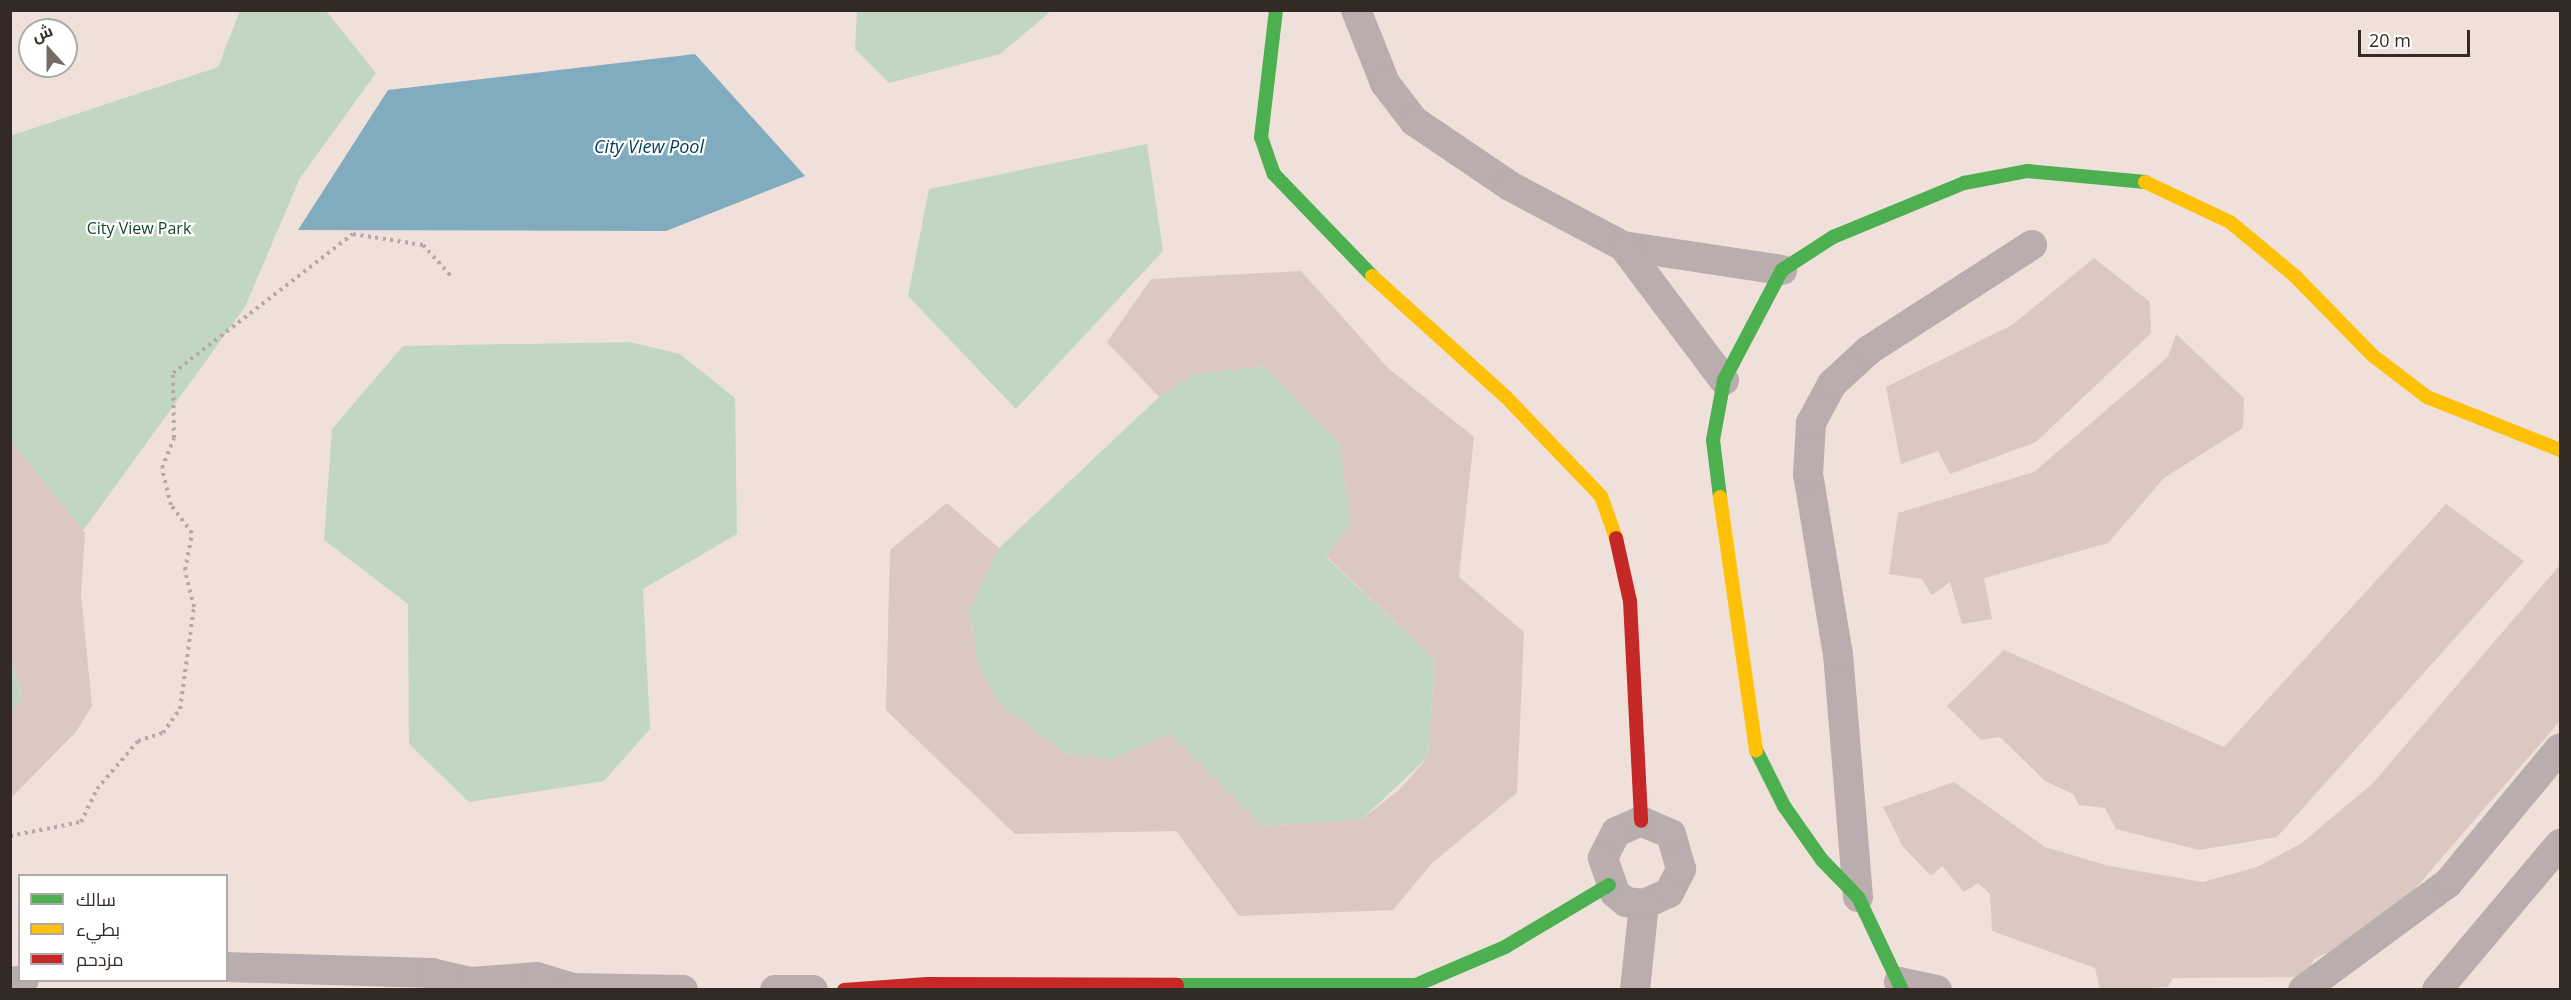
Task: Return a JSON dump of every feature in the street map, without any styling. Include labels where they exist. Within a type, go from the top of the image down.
[{"type":"street","points":[[1276,10],[1261,137],[1274,174],[1333,240],[1505,396],[1601,496],[1610,513],[1630,601],[1641,820]]},
{"type":"street","points":[[1356,10],[1385,83],[1414,121],[1510,186],[1623,246],[1782,270]]},
{"type":"street","points":[[1937,990],[1901,986],[1858,897],[1822,860],[1784,806],[1760,761],[1747,715],[1714,474],[1713,440],[1724,380],[1782,270],[1833,237],[1964,183],[2027,171],[2143,181],[2230,222],[2295,276],[2372,356],[2427,397],[2560,450]]},
{"type":"street","points":[[1858,897],[1838,656],[1808,474],[1811,423],[1832,384],[1894,330],[2032,245]]},
{"type":"street","points":[[1623,246],[1724,380]]},
{"type":"street","points":[[2303,990],[2448,883],[2560,748]]},
{"type":"street","points":[[1641,820],[1671,834],[1681,859],[1669,893],[1644,904],[1626,902],[1609,885],[1605,848],[1622,827],[1641,820]]},
{"type":"street","points":[[2437,990],[2560,844]]},
{"type":"street","points":[[844,990],[927,984],[1416,985],[1505,947],[1609,885]]},
{"type":"street","points":[[1635,990],[1644,904]]},
{"type":"street","points":[[228,967],[432,973],[471,982],[537,977],[572,988],[683,990]]},
{"type":"street","points":[[775,990],[813,990]]},
{"type":"path","points":[[10,836],[81,822],[97,789],[138,741],[163,733],[180,709],[194,607],[185,570],[192,532],[171,505],[162,468],[174,438],[173,373],[353,234],[423,245],[451,276]]},
{"type":"path","points":[[10,615],[10,656]]},
{"type":"green space","points":[[857,10],[1051,11],[1000,54],[889,83],[855,49]]},
{"type":"green space","name":"City View Park","points":[[240,11],[326,11],[376,73],[300,178],[245,307],[32,601],[10,617],[10,136],[218,67]]},
{"type":"green space","points":[[1147,144],[1163,251],[1016,409],[908,296],[929,189]]},
{"type":"green space","points":[[630,342],[680,354],[735,398],[737,534],[643,589],[650,729],[604,781],[469,802],[409,744],[408,604],[324,540],[332,429],[403,346]]},
{"type":"green space","points":[[1263,366],[1339,443],[1351,522],[1326,557],[1435,660],[1428,757],[1362,819],[1262,826],[1170,734],[1111,760],[1065,753],[999,703],[978,665],[969,610],[999,548],[1159,397],[1194,374]]},
{"type":"green space","points":[[10,655],[22,697],[11,715],[10,715]]},
{"type":"water","name":"City View Pool","points":[[695,54],[805,176],[666,231],[298,230],[388,90]]},
{"type":"building","points":[[2094,258],[2150,302],[2151,333],[2036,442],[1950,474],[1938,451],[1901,464],[1886,387],[2012,325]]},
{"type":"building","points":[[1301,271],[1388,368],[1474,437],[1459,577],[1524,632],[1517,793],[1432,863],[1393,910],[1239,916],[1176,831],[1015,834],[886,710],[890,550],[947,503],[999,548],[969,610],[978,665],[999,703],[1065,753],[1111,760],[1170,734],[1262,826],[1362,819],[1400,789],[1428,757],[1435,660],[1326,556],[1351,522],[1339,443],[1263,366],[1194,374],[1159,397],[1107,342],[1151,279]]},
{"type":"building","points":[[2176,334],[2244,398],[2243,428],[2164,478],[2108,543],[1984,578],[1992,619],[1962,624],[1950,582],[1932,595],[1922,579],[1889,574],[1898,513],[2034,472],[2168,357]]},
{"type":"building","points":[[10,440],[85,533],[81,594],[92,706],[75,733],[10,799],[10,715],[22,697],[10,655]]},
{"type":"building","points":[[2446,504],[2524,561],[2277,837],[2199,850],[2116,829],[2105,808],[2079,805],[2073,794],[2045,781],[2000,737],[1981,740],[1947,706],[2004,650],[2224,747]]},
{"type":"building","points":[[2560,565],[2560,721],[2382,927],[2314,959],[2305,977],[2173,978],[2168,987],[2100,990],[2095,968],[1992,931],[1990,894],[1978,883],[1964,892],[1942,866],[1931,876],[1903,847],[1883,807],[1954,782],[2045,847],[2109,866],[2203,882],[2257,867],[2302,843],[2373,783]]},
{"type":"traffic: fast","points":[[1276,10],[1261,137],[1274,174],[1372,276]]},
{"type":"traffic: fast","points":[[1720,497],[1713,440],[1724,380],[1782,270],[1833,237],[1964,183],[2027,171],[2145,182]]},
{"type":"traffic: fast","points":[[1756,750],[1784,806],[1822,860],[1858,897],[1902,990]]},
{"type":"traffic: fast","points":[[1177,985],[1416,985],[1505,947],[1609,885]]},
{"type":"traffic: slow","points":[[2145,182],[2230,222],[2295,276],[2372,355],[2427,397],[2560,450]]},
{"type":"traffic: slow","points":[[1372,276],[1505,396],[1601,496],[1616,538]]},
{"type":"traffic: slow","points":[[1720,497],[1756,750]]},
{"type":"traffic: jam","points":[[1616,538],[1630,601],[1641,821]]},
{"type":"traffic: jam","points":[[844,990],[927,984],[1177,985]]}]
